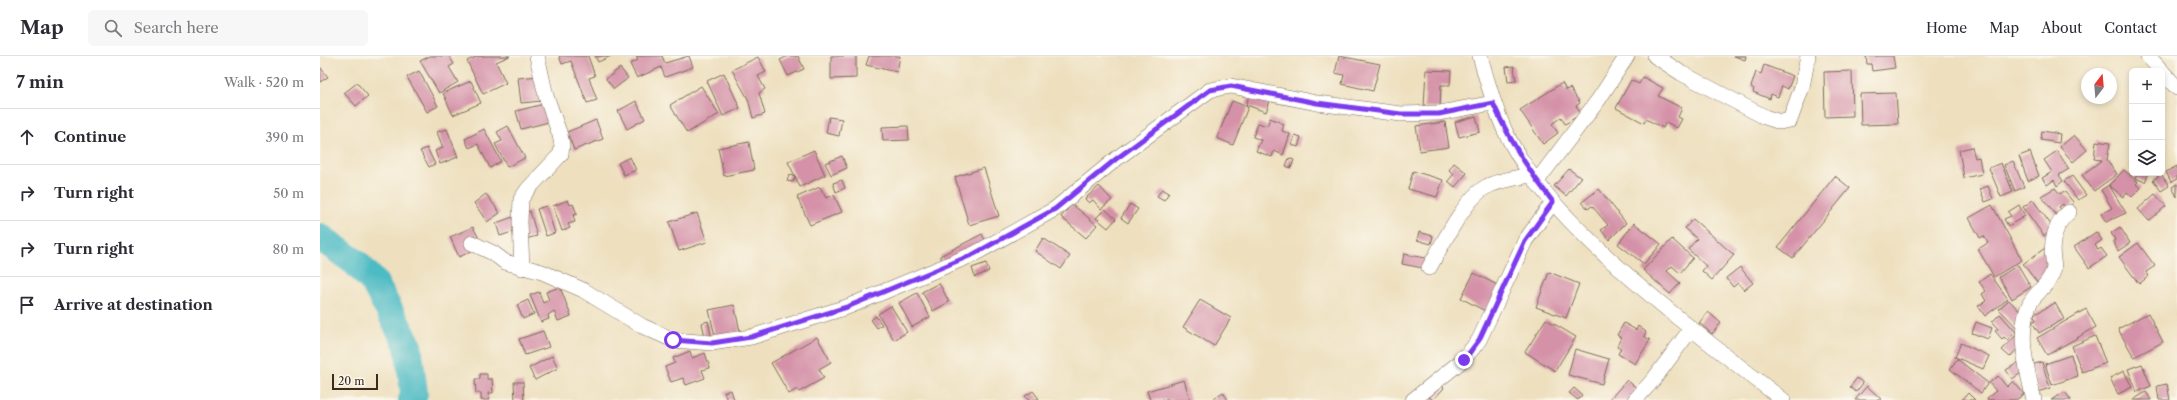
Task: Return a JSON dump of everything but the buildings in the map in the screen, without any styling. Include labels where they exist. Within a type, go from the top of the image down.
[{"type":"street","points":[[522,268],[520,222],[521,199],[528,189],[561,154],[562,145],[560,135],[546,96],[537,56]]},
{"type":"street","points":[[1480,56],[1493,103],[1505,132],[1534,178],[1573,225],[1631,279],[1691,329],[1783,400]]},
{"type":"street","points":[[1429,268],[1456,222],[1470,202],[1485,188],[1534,178],[1599,98],[1627,56]]},
{"type":"street","points":[[1655,56],[1681,73],[1765,117],[1780,122],[1790,120],[1802,87],[1808,56]]},
{"type":"street","points":[[2148,56],[2177,88]]},
{"type":"street","points":[[472,243],[494,253],[505,262],[522,268],[542,272],[583,290],[642,326],[673,340],[712,343],[751,337],[847,307],[974,254],[1055,209],[1116,159],[1210,90],[1231,86],[1317,103],[1401,114],[1439,114],[1493,103]]},
{"type":"street","points":[[1413,400],[1464,360],[1479,340],[1525,241],[1553,202]]},
{"type":"street","points":[[2034,400],[2026,368],[2024,341],[2026,314],[2031,301],[2052,276],[2054,269],[2052,258],[2057,227],[2061,218],[2069,212]]},
{"type":"street","points":[[1635,400],[1654,379],[1691,329]]},
{"type":"waterway","points":[[320,237],[356,263],[374,282],[408,345],[414,393],[412,400]]},
{"type":"route","points":[[673,340],[712,343],[751,337],[847,307],[974,254],[1055,209],[1116,159],[1210,90],[1231,86],[1317,103],[1401,114],[1439,114],[1493,103],[1505,132],[1531,175],[1553,202],[1525,241],[1479,340],[1464,360]]}]
